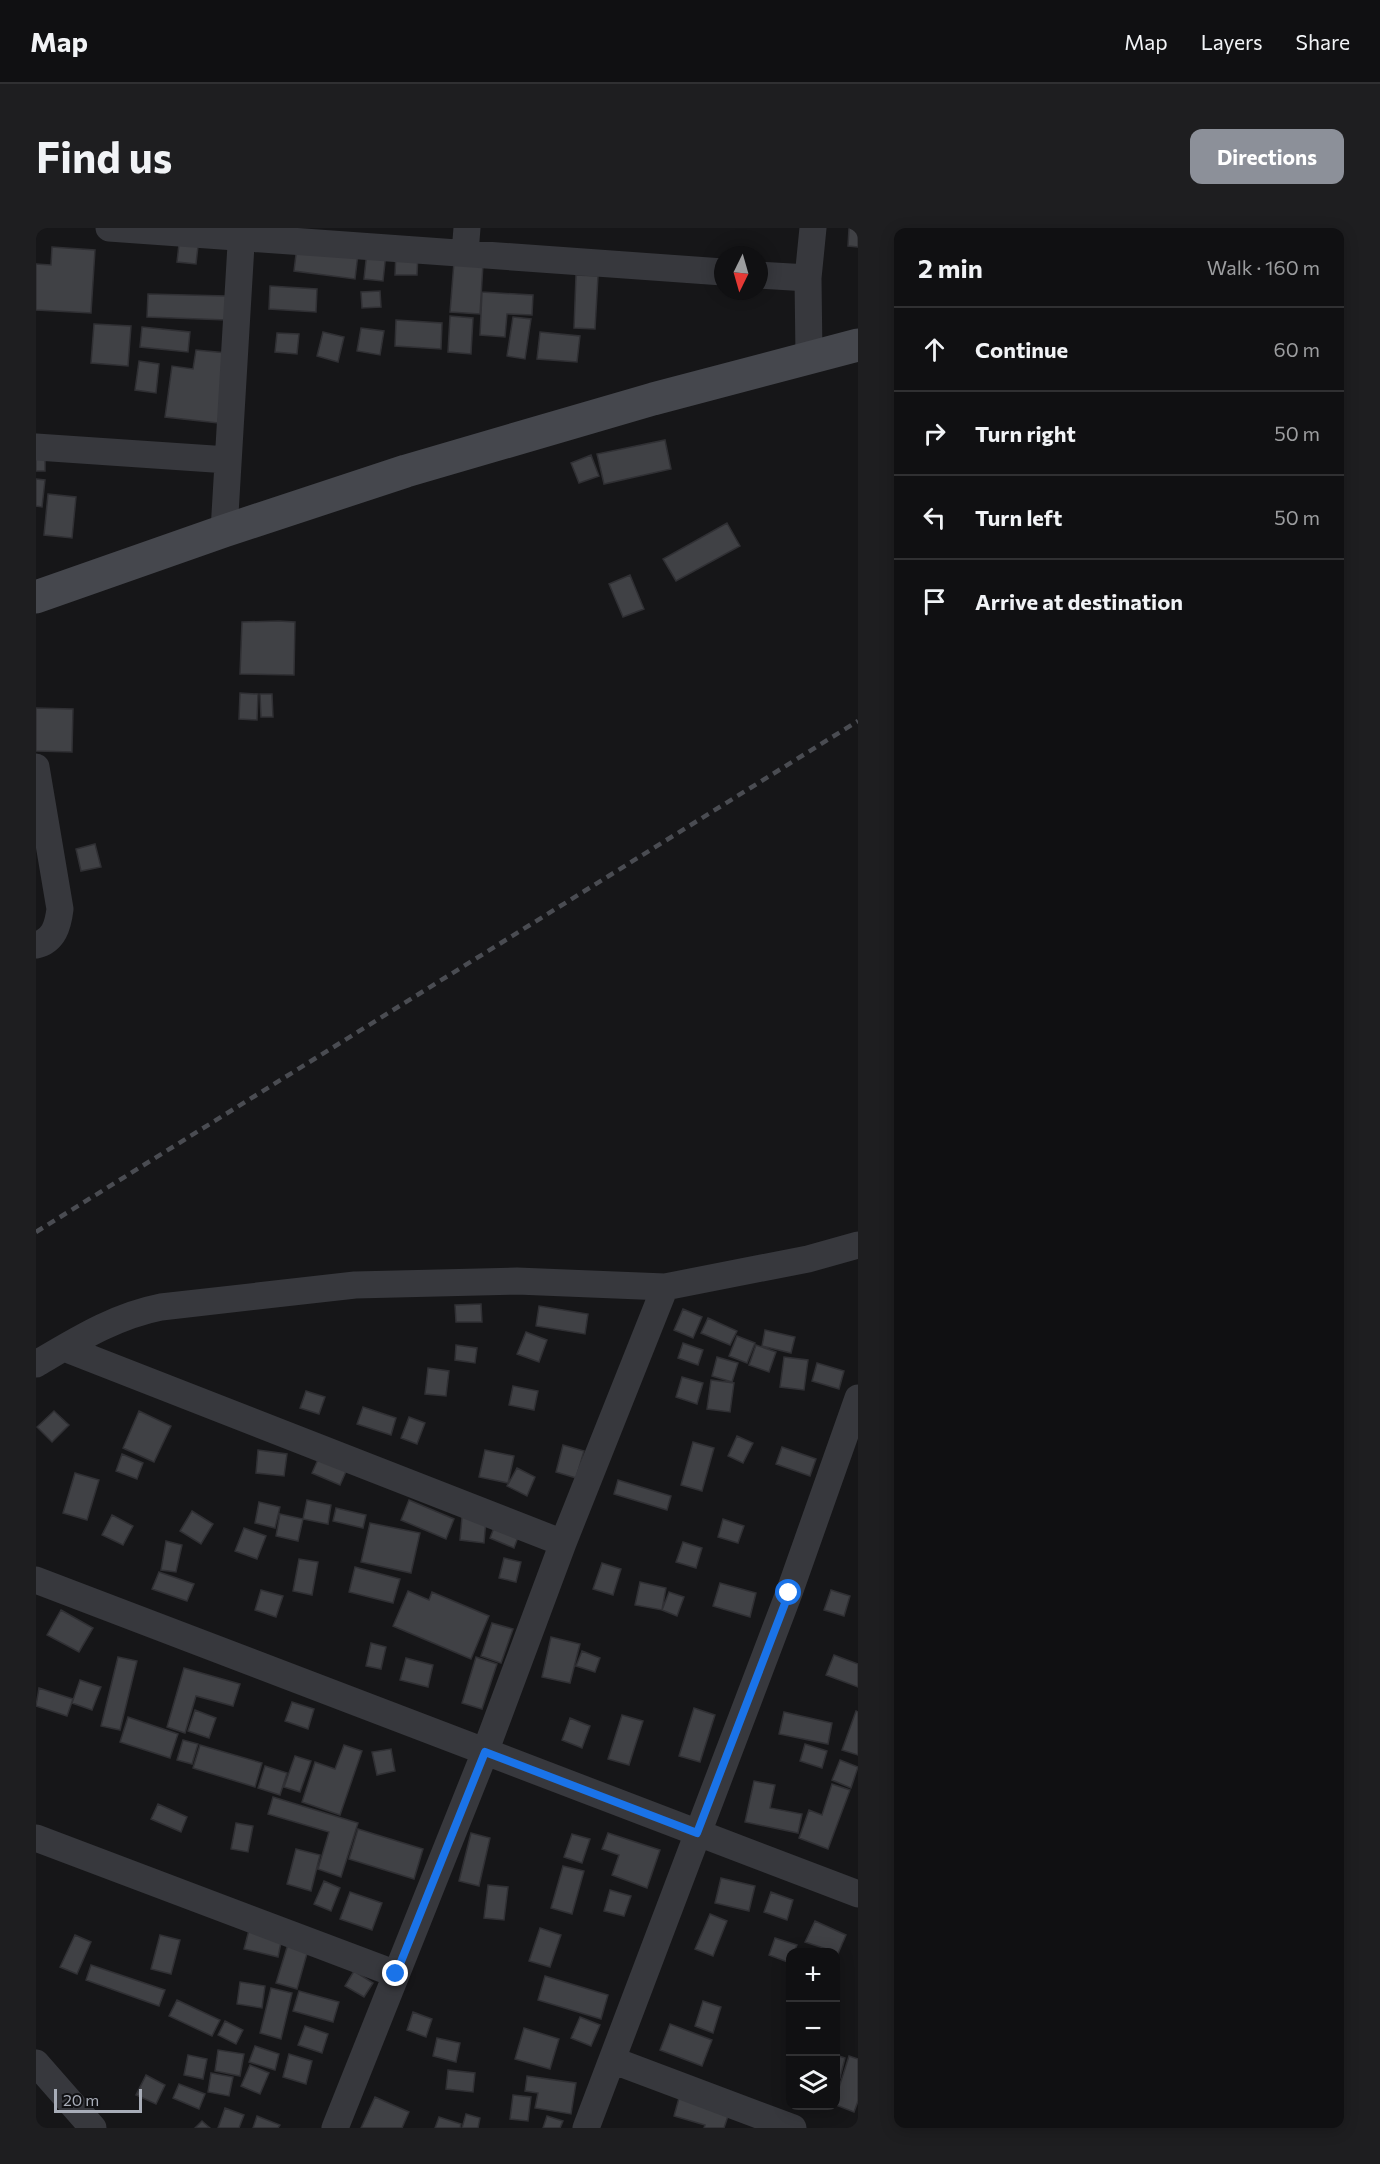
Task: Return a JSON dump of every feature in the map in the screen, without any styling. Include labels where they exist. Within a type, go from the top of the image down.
[{"type":"main road","points":[[36,597],[224,531],[417,468],[858,345]]},
{"type":"street","points":[[109,228],[466,241],[714,271]]},
{"type":"street","points":[[809,357],[808,278],[813,228]]},
{"type":"street","points":[[224,531],[241,232]]},
{"type":"street","points":[[768,275],[808,278]]},
{"type":"street","points":[[36,447],[228,460]]},
{"type":"street","points":[[36,767],[60,909],[53,934],[36,945]]},
{"type":"street","points":[[36,1364],[133,1312],[183,1304],[355,1285],[518,1281],[665,1287],[808,1259],[858,1245]]},
{"type":"street","points":[[335,2128],[485,1752],[563,1543],[665,1287]]},
{"type":"street","points":[[64,1348],[563,1543]]},
{"type":"street","points":[[586,2128],[856,1411]]},
{"type":"street","points":[[36,1580],[858,1894]]},
{"type":"street","points":[[36,1838],[396,1974]]},
{"type":"street","points":[[612,2060],[792,2128]]},
{"type":"street","points":[[36,2063],[93,2128]]},
{"type":"building","points":[[849,228],[858,228],[858,247],[848,246]]},
{"type":"building","points":[[179,244],[198,246],[196,264],[177,262]]},
{"type":"building","points":[[297,246],[358,254],[355,279],[294,271]]},
{"type":"building","points":[[52,247],[95,250],[91,313],[36,310],[36,264],[51,265]]},
{"type":"building","points":[[367,251],[386,253],[383,281],[364,279]]},
{"type":"building","points":[[396,252],[418,253],[417,275],[395,275]]},
{"type":"building","points":[[454,262],[483,264],[480,314],[450,312]]},
{"type":"building","points":[[576,275],[598,276],[595,329],[574,328]]},
{"type":"building","points":[[270,286],[317,289],[316,312],[269,309]]},
{"type":"building","points":[[380,291],[381,307],[362,308],[361,292]]},
{"type":"building","points":[[482,292],[533,295],[532,315],[507,314],[505,337],[480,335]]},
{"type":"building","points":[[148,294],[227,296],[226,320],[147,317]]},
{"type":"building","points":[[450,316],[473,318],[471,354],[448,352]]},
{"type":"building","points":[[513,317],[531,319],[525,359],[507,356]]},
{"type":"building","points":[[396,320],[442,323],[441,349],[395,346]]},
{"type":"building","points":[[94,324],[131,326],[128,366],[91,363]]},
{"type":"building","points":[[142,327],[190,332],[188,352],[140,347]]},
{"type":"building","points":[[361,328],[384,331],[380,355],[357,351]]},
{"type":"building","points":[[323,332],[344,337],[338,362],[317,356]]},
{"type":"building","points":[[540,332],[580,336],[577,362],[537,359]]},
{"type":"building","points":[[277,333],[299,334],[297,354],[275,352]]},
{"type":"building","points":[[196,350],[227,353],[218,423],[165,417],[172,366],[193,369]]},
{"type":"building","points":[[139,361],[159,364],[156,393],[135,390]]},
{"type":"building","points":[[665,440],[671,469],[604,484],[597,454]]},
{"type":"building","points":[[36,445],[45,445],[45,471],[36,471]]},
{"type":"building","points":[[591,455],[599,476],[579,483],[571,463]]},
{"type":"building","points":[[36,479],[45,480],[42,507],[36,506]]},
{"type":"building","points":[[48,494],[76,497],[72,538],[44,535]]},
{"type":"building","points":[[727,523],[740,546],[676,581],[663,559]]},
{"type":"building","points":[[630,575],[644,609],[623,617],[609,584]]},
{"type":"building","points":[[242,622],[295,622],[294,675],[240,674]]},
{"type":"building","points":[[240,693],[258,694],[257,720],[239,719]]},
{"type":"building","points":[[260,694],[272,694],[273,717],[261,717]]},
{"type":"building","points":[[36,708],[73,709],[72,752],[36,751]]},
{"type":"building","points":[[95,844],[101,867],[81,871],[76,849]]},
{"type":"building","points":[[481,1304],[482,1322],[456,1322],[455,1305]]},
{"type":"building","points":[[539,1306],[588,1314],[585,1334],[536,1326]]},
{"type":"building","points":[[683,1309],[702,1317],[693,1338],[674,1330]]},
{"type":"building","points":[[708,1318],[737,1331],[730,1345],[701,1333]]},
{"type":"building","points":[[765,1330],[795,1337],[791,1353],[762,1346]]},
{"type":"building","points":[[526,1332],[547,1340],[539,1362],[517,1354]]},
{"type":"building","points":[[737,1336],[755,1343],[747,1363],[729,1356]]},
{"type":"building","points":[[683,1343],[703,1350],[698,1365],[678,1358]]},
{"type":"building","points":[[456,1345],[477,1348],[475,1363],[455,1360]]},
{"type":"building","points":[[756,1345],[776,1352],[769,1372],[749,1365]]},
{"type":"building","points":[[717,1357],[738,1363],[732,1382],[712,1376]]},
{"type":"building","points":[[784,1357],[808,1360],[804,1390],[780,1387]]},
{"type":"building","points":[[817,1363],[844,1371],[839,1389],[812,1381]]},
{"type":"building","points":[[428,1368],[449,1371],[446,1396],[425,1394]]},
{"type":"building","points":[[682,1377],[703,1383],[697,1404],[676,1397]]},
{"type":"building","points":[[711,1380],[734,1383],[730,1412],[707,1409]]},
{"type":"building","points":[[513,1386],[538,1391],[534,1410],[509,1405]]},
{"type":"building","points":[[306,1391],[325,1397],[319,1414],[300,1408]]},
{"type":"building","points":[[363,1407],[396,1418],[391,1435],[357,1424]]},
{"type":"building","points":[[54,1411],[69,1425],[52,1442],[37,1427]]},
{"type":"building","points":[[139,1411],[171,1426],[154,1462],[123,1448]]},
{"type":"building","points":[[409,1417],[425,1423],[417,1444],[401,1438]]},
{"type":"building","points":[[737,1436],[753,1443],[743,1463],[728,1456]]},
{"type":"building","points":[[693,1442],[714,1448],[702,1491],[681,1485]]},
{"type":"building","points":[[563,1445],[584,1451],[576,1478],[556,1472]]},
{"type":"building","points":[[782,1447],[816,1459],[810,1476],[776,1464]]},
{"type":"building","points":[[258,1450],[287,1454],[284,1476],[256,1473]]},
{"type":"building","points":[[485,1450],[514,1456],[508,1483],[479,1477]]},
{"type":"building","points":[[122,1454],[143,1463],[137,1479],[116,1471]]},
{"type":"building","points":[[320,1455],[348,1467],[340,1485],[312,1473]]},
{"type":"building","points":[[517,1468],[535,1477],[527,1496],[507,1486]]},
{"type":"building","points":[[75,1473],[99,1480],[87,1520],[63,1513]]},
{"type":"building","points":[[618,1480],[671,1496],[667,1510],[614,1494]]},
{"type":"building","points":[[307,1500],[331,1505],[328,1524],[303,1519]]},
{"type":"building","points":[[409,1500],[454,1519],[446,1539],[401,1520]]},
{"type":"building","points":[[259,1502],[280,1507],[275,1528],[255,1523]]},
{"type":"building","points":[[336,1508],[366,1515],[363,1528],[333,1521]]},
{"type":"building","points":[[192,1511],[213,1524],[201,1544],[180,1531]]},
{"type":"building","points":[[280,1514],[303,1519],[298,1541],[276,1536]]},
{"type":"building","points":[[112,1515],[133,1526],[123,1545],[102,1535]]},
{"type":"building","points":[[462,1517],[486,1520],[484,1543],[460,1540]]},
{"type":"building","points":[[723,1519],[744,1526],[738,1543],[718,1537]]},
{"type":"building","points":[[497,1520],[521,1529],[514,1548],[490,1538]]},
{"type":"building","points":[[370,1523],[420,1533],[411,1573],[361,1562]]},
{"type":"building","points":[[244,1528],[266,1536],[257,1559],[235,1551]]},
{"type":"building","points":[[166,1541],[182,1545],[176,1572],[161,1570]]},
{"type":"building","points":[[683,1542],[702,1548],[696,1568],[676,1562]]},
{"type":"building","points":[[504,1558],[521,1562],[516,1582],[499,1578]]},
{"type":"building","points":[[299,1559],[318,1562],[312,1595],[293,1591]]},
{"type":"building","points":[[602,1563],[621,1569],[613,1595],[593,1589]]},
{"type":"building","points":[[355,1567],[400,1579],[393,1603],[349,1592]]},
{"type":"building","points":[[159,1572],[194,1584],[187,1601],[152,1589]]},
{"type":"building","points":[[640,1582],[666,1588],[662,1610],[635,1605]]},
{"type":"building","points":[[720,1583],[756,1593],[750,1617],[713,1606]]},
{"type":"building","points":[[261,1590],[283,1596],[276,1617],[255,1610]]},
{"type":"building","points":[[831,1590],[850,1596],[844,1616],[824,1610]]},
{"type":"building","points":[[408,1591],[429,1600],[432,1592],[489,1616],[471,1659],[393,1626]]},
{"type":"building","points":[[669,1592],[684,1597],[677,1616],[662,1610]]},
{"type":"building","points":[[61,1610],[93,1628],[79,1652],[47,1635]]},
{"type":"building","points":[[492,1623],[513,1629],[501,1663],[481,1656]]},
{"type":"building","points":[[551,1637],[580,1644],[570,1683],[542,1677]]},
{"type":"building","points":[[371,1643],[386,1647],[381,1669],[366,1666]]},
{"type":"building","points":[[582,1651],[600,1658],[595,1672],[576,1666]]},
{"type":"building","points":[[834,1655],[858,1664],[858,1687],[826,1675]]},
{"type":"building","points":[[118,1657],[137,1661],[120,1730],[101,1726]]},
{"type":"building","points":[[476,1657],[497,1664],[482,1709],[462,1703]]},
{"type":"building","points":[[406,1658],[433,1665],[428,1687],[400,1680]]},
{"type":"building","points":[[184,1668],[240,1684],[233,1706],[196,1696],[185,1733],[167,1727]]},
{"type":"building","points":[[80,1680],[101,1687],[92,1710],[72,1703]]},
{"type":"building","points":[[39,1688],[73,1699],[67,1716],[36,1706]]},
{"type":"building","points":[[292,1702],[314,1709],[308,1729],[285,1721]]},
{"type":"building","points":[[694,1708],[715,1715],[700,1762],[679,1756]]},
{"type":"building","points":[[195,1710],[216,1718],[209,1738],[188,1731]]},
{"type":"building","points":[[856,1711],[858,1712],[858,1755],[842,1750]]},
{"type":"building","points":[[784,1712],[832,1723],[828,1744],[779,1734]]},
{"type":"building","points":[[622,1715],[643,1721],[629,1765],[608,1759]]},
{"type":"building","points":[[128,1717],[178,1734],[170,1758],[120,1742]]},
{"type":"building","points":[[570,1718],[590,1726],[582,1748],[562,1740]]},
{"type":"building","points":[[183,1740],[198,1744],[192,1764],[177,1760]]},
{"type":"building","points":[[805,1744],[827,1751],[822,1768],[800,1761]]},
{"type":"building","points":[[200,1745],[262,1763],[255,1787],[193,1768]]},
{"type":"building","points":[[344,1745],[362,1751],[340,1815],[302,1802],[315,1762],[335,1769]]},
{"type":"building","points":[[391,1749],[395,1771],[377,1775],[372,1752]]},
{"type":"building","points":[[295,1756],[311,1761],[300,1792],[284,1787]]},
{"type":"building","points":[[840,1760],[858,1767],[851,1788],[832,1780]]},
{"type":"building","points":[[265,1766],[287,1773],[280,1795],[258,1788]]},
{"type":"building","points":[[754,1781],[775,1785],[770,1808],[802,1814],[798,1833],[745,1822]]},
{"type":"building","points":[[832,1784],[850,1790],[828,1849],[799,1838],[809,1810],[822,1815]]},
{"type":"building","points":[[273,1797],[358,1823],[341,1877],[318,1869],[329,1832],[268,1814]]},
{"type":"building","points":[[158,1804],[187,1817],[181,1832],[151,1819]]},
{"type":"building","points":[[236,1823],[253,1826],[248,1852],[231,1849]]},
{"type":"building","points":[[358,1829],[423,1849],[414,1879],[349,1859]]},
{"type":"building","points":[[471,1833],[490,1838],[479,1886],[459,1881]]},
{"type":"building","points":[[608,1833],[660,1850],[647,1888],[612,1875],[619,1855],[602,1849]]},
{"type":"building","points":[[572,1834],[590,1839],[582,1863],[564,1857]]},
{"type":"building","points":[[296,1849],[320,1855],[311,1891],[287,1884]]},
{"type":"building","points":[[563,1866],[584,1871],[572,1914],[551,1908]]},
{"type":"building","points":[[721,1878],[755,1886],[749,1911],[715,1903]]},
{"type":"building","points":[[324,1881],[340,1888],[331,1911],[314,1904]]},
{"type":"building","points":[[488,1885],[508,1887],[504,1920],[484,1918]]},
{"type":"building","points":[[610,1890],[631,1896],[624,1916],[604,1911]]},
{"type":"building","points":[[350,1892],[382,1903],[372,1930],[340,1919]]},
{"type":"building","points":[[771,1892],[793,1900],[787,1920],[764,1912]]},
{"type":"building","points":[[710,1914],[727,1921],[713,1956],[695,1949]]},
{"type":"building","points":[[815,1921],[846,1935],[840,1949],[824,1948],[805,1942]]},
{"type":"building","points":[[540,1928],[561,1935],[550,1967],[529,1961]]},
{"type":"building","points":[[249,1930],[282,1938],[278,1957],[244,1949]]},
{"type":"building","points":[[75,1935],[91,1942],[77,1974],[60,1967]]},
{"type":"building","points":[[160,1935],[180,1940],[171,1974],[151,1969]]},
{"type":"building","points":[[775,1938],[797,1945],[796,1948],[786,1948],[786,1961],[769,1955]]},
{"type":"building","points":[[288,1944],[308,1950],[297,1989],[276,1983]]},
{"type":"building","points":[[91,1965],[165,1990],[159,2006],[86,1980]]},
{"type":"building","points":[[354,1971],[373,1983],[364,1997],[345,1986]]},
{"type":"building","points":[[545,1976],[608,1995],[601,2019],[538,2000]]},
{"type":"building","points":[[240,1982],[265,1986],[262,2008],[237,2004]]},
{"type":"building","points":[[271,1988],[292,1993],[281,2039],[260,2033]]},
{"type":"building","points":[[299,1991],[339,2002],[333,2022],[293,2011]]},
{"type":"building","points":[[177,2000],[220,2020],[212,2036],[169,2016]]},
{"type":"building","points":[[703,2001],[721,2007],[713,2033],[695,2026]]},
{"type":"building","points":[[413,2012],[432,2019],[426,2037],[407,2030]]},
{"type":"building","points":[[580,2017],[600,2025],[591,2046],[571,2038]]},
{"type":"building","points":[[225,2021],[243,2030],[236,2044],[218,2035]]},
{"type":"building","points":[[670,2024],[712,2040],[702,2066],[660,2050]]},
{"type":"building","points":[[305,2026],[328,2034],[322,2053],[298,2045]]},
{"type":"building","points":[[524,2028],[559,2039],[550,2069],[515,2059]]},
{"type":"building","points":[[437,2038],[460,2043],[456,2062],[433,2056]]},
{"type":"building","points":[[255,2046],[279,2054],[275,2070],[249,2062]]},
{"type":"building","points":[[218,2050],[244,2054],[240,2076],[215,2071]]},
{"type":"building","points":[[289,2054],[312,2061],[306,2084],[283,2077]]},
{"type":"building","points":[[188,2055],[207,2059],[203,2079],[184,2075]]},
{"type":"building","points":[[840,2056],[845,2058],[840,2078]]},
{"type":"building","points":[[849,2056],[858,2059],[858,2101],[854,2112],[840,2107],[840,2084]]},
{"type":"building","points":[[250,2065],[269,2073],[260,2094],[241,2086]]},
{"type":"building","points":[[448,2070],[475,2073],[473,2092],[446,2089]]},
{"type":"building","points":[[211,2073],[233,2077],[229,2096],[208,2092]]},
{"type":"building","points":[[146,2075],[165,2085],[156,2104],[136,2095]]},
{"type":"building","points":[[527,2076],[576,2083],[571,2114],[535,2108],[538,2093],[525,2091]]},
{"type":"building","points":[[179,2084],[205,2094],[199,2109],[173,2098]]},
{"type":"building","points":[[513,2095],[531,2097],[528,2121],[510,2119]]},
{"type":"building","points":[[375,2097],[409,2112],[402,2128],[361,2128]]},
{"type":"building","points":[[679,2098],[729,2113],[724,2128],[704,2128],[705,2125],[674,2116]]},
{"type":"building","points":[[225,2108],[244,2115],[239,2128],[218,2128]]},
{"type":"building","points":[[466,2114],[480,2118],[478,2128],[462,2128]]},
{"type":"building","points":[[257,2116],[280,2125],[278,2128],[253,2128]]},
{"type":"building","points":[[547,2116],[563,2121],[560,2128],[543,2128]]},
{"type":"building","points":[[439,2117],[461,2124],[460,2128],[435,2128]]},
{"type":"building","points":[[202,2121],[210,2128],[195,2128]]},
{"type":"railway","points":[[36,1232],[858,721]]},
{"type":"route","points":[[396,1974],[485,1752],[697,1833],[789,1593]]}]
